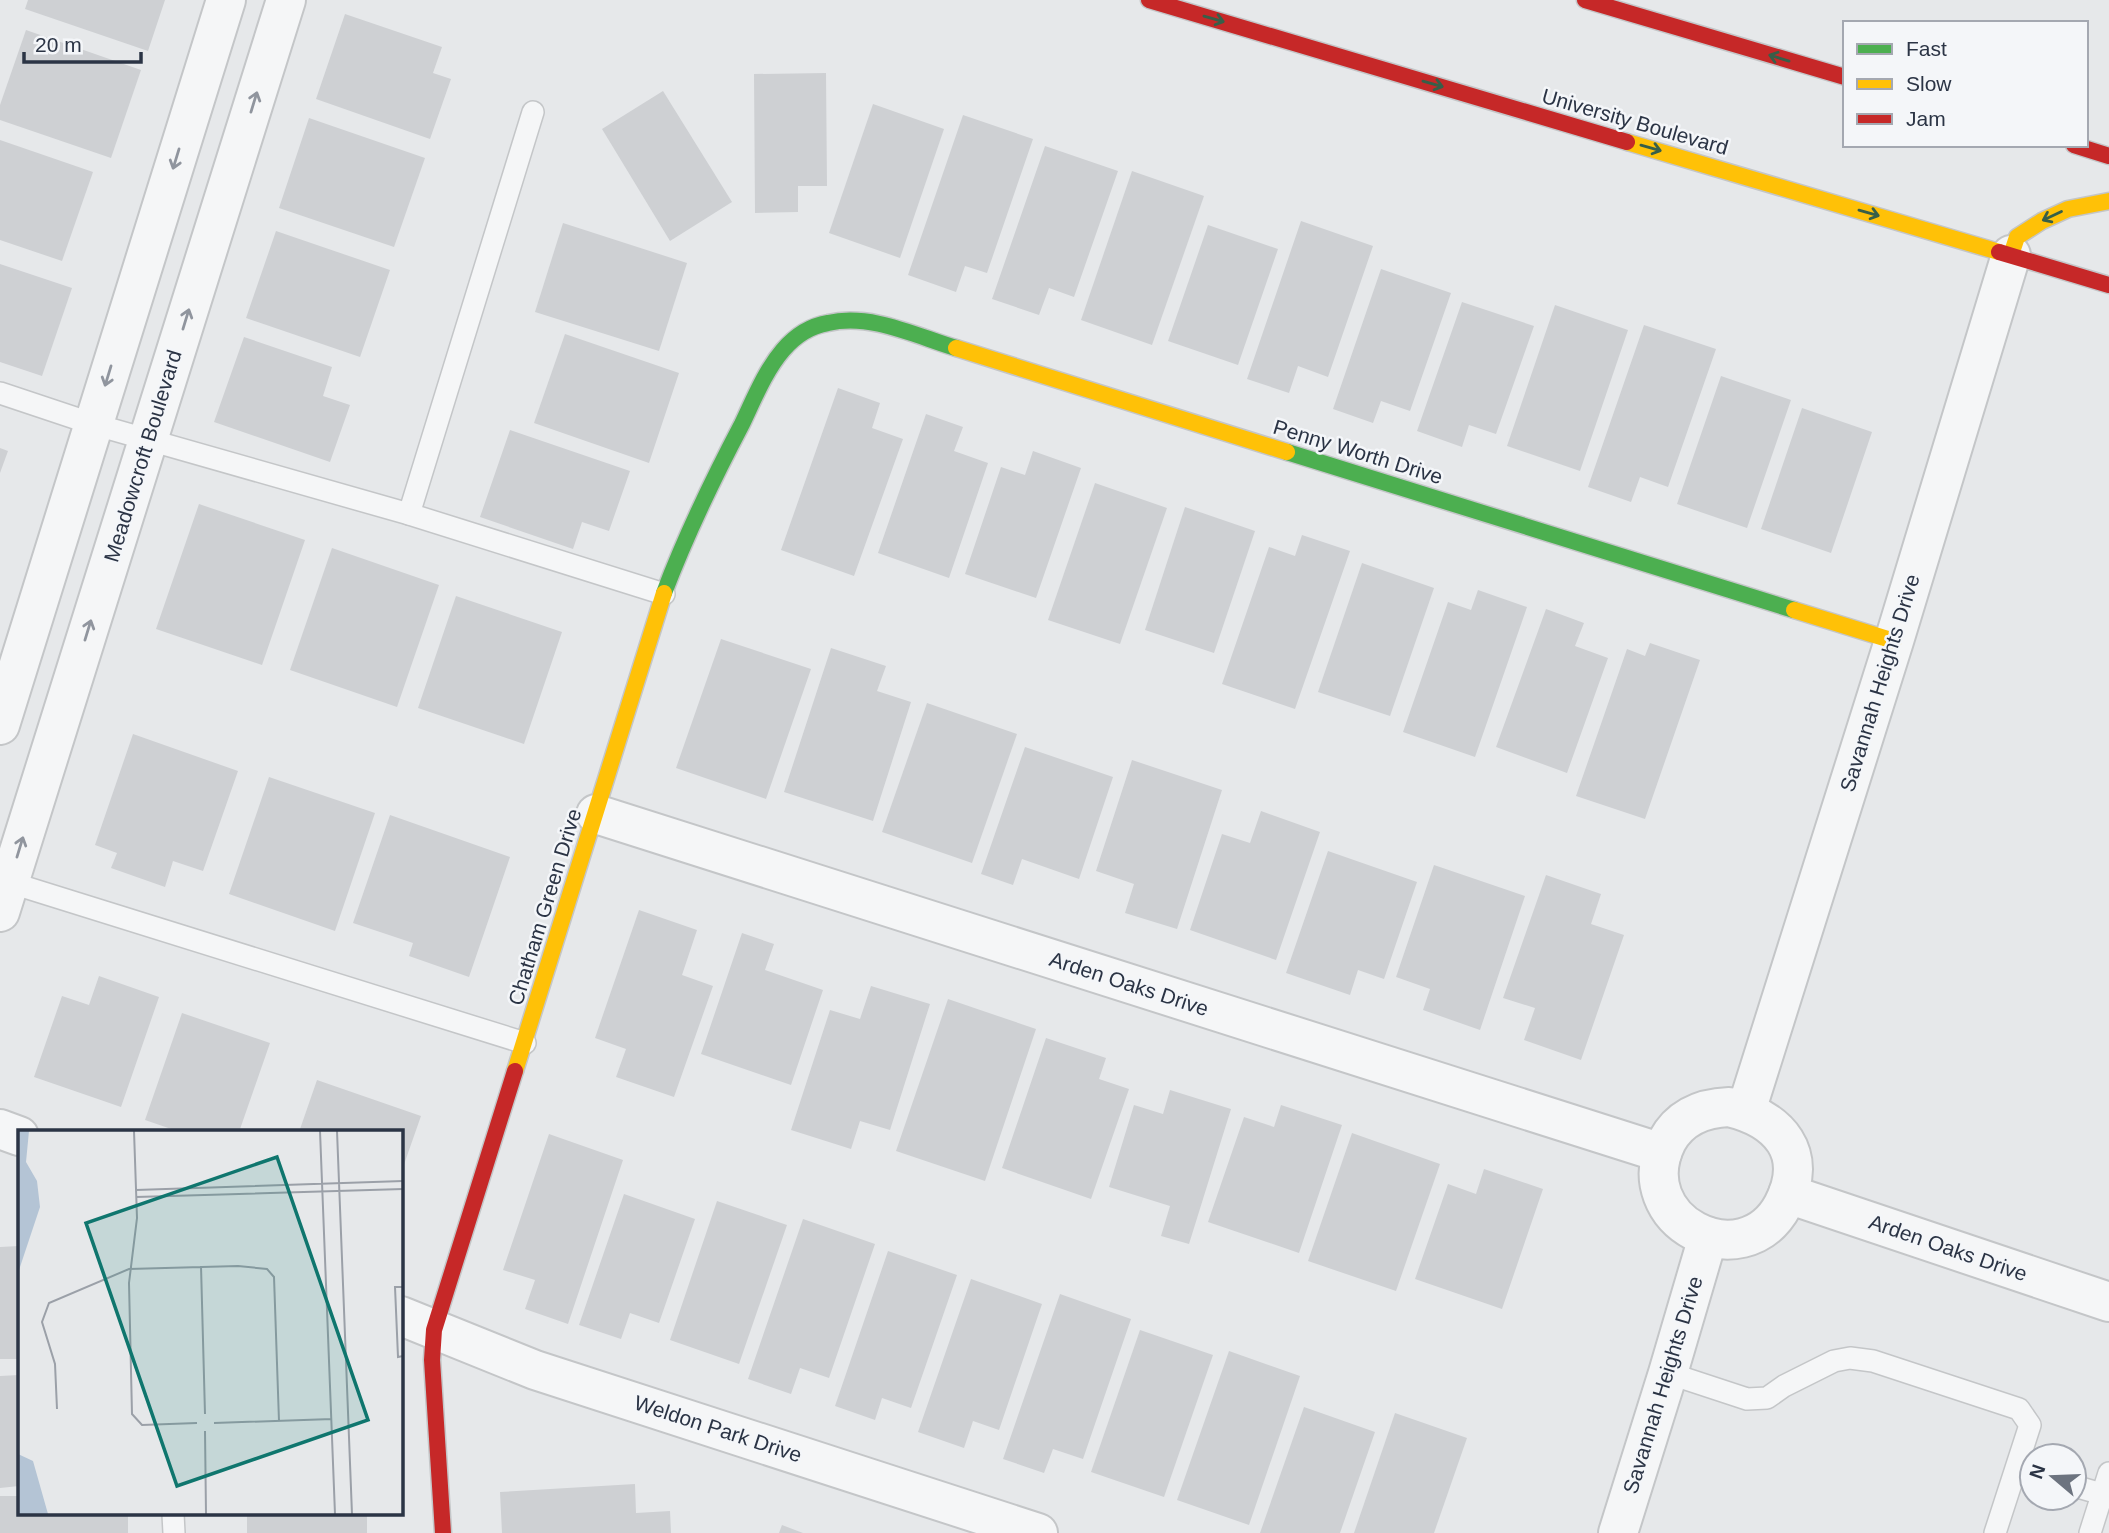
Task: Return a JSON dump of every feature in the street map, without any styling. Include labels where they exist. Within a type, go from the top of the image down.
[{"type":"street","points":[[0,725],[226,0]]},
{"type":"street","name":"Meadowcroft Boulevard","points":[[3,892],[286,0]]},
{"type":"street","name":"University Boulevard","points":[[1149,0],[2109,285]]},
{"type":"street","points":[[1585,0],[1843,76]]},
{"type":"street","points":[[2080,147],[2109,156]]},
{"type":"street","points":[[2011,255],[2017,237],[2042,221],[2068,209],[2109,201]]},
{"type":"street","name":"Savannah Heights Drive","points":[[1746,1111],[1894,641],[2011,255]]},
{"type":"street","name":"Penny Worth Drive","points":[[808,329],[829,321],[849,319],[872,322],[1894,641]]},
{"type":"street","name":"Chatham Green Drive","points":[[443,1533],[432,1360],[417,1323],[524,1043],[680,549],[769,371],[787,344],[808,329]]},
{"type":"street","name":"Arden Oaks Drive","points":[[596,814],[1662,1153]]},
{"type":"street","points":[[1721,1107],[1746,1111],[1773,1126],[1785,1139],[1791,1157],[1791,1178],[1787,1194],[1771,1222],[1755,1233],[1739,1240],[1708,1237],[1689,1228],[1668,1209],[1658,1182],[1662,1153],[1672,1133],[1696,1113],[1721,1107]]},
{"type":"street","points":[[0,1129],[18,1136]]},
{"type":"street","name":"Arden Oaks Drive","points":[[1787,1194],[2109,1302]]},
{"type":"street","name":"Savannah Heights Drive","points":[[1618,1533],[1708,1237]]},
{"type":"street","name":"Weldon Park Drive","points":[[417,1323],[535,1370],[1038,1533]]},
{"type":"lane","points":[[409,514],[533,112]]},
{"type":"lane","points":[[0,394],[93,424],[409,514],[664,594]]},
{"type":"lane","points":[[3,892],[524,1043]]},
{"type":"lane","points":[[1668,1373],[1747,1399],[1767,1398],[1784,1386],[1834,1361],[1850,1357],[1873,1361],[2018,1409],[2030,1425],[2028,1442]]},
{"type":"lane","points":[[2090,1533],[2109,1473]]},
{"type":"lane","points":[[1995,1533],[2018,1485]]},
{"type":"lane","points":[[2088,1490],[2102,1494]]},
{"type":"building","points":[[28,0],[165,0],[148,51],[25,9]]},
{"type":"building","points":[[345,14],[442,47],[433,73],[451,79],[430,139],[316,99]]},
{"type":"building","points":[[26,30],[141,70],[111,158],[0,120],[0,105]]},
{"type":"building","points":[[826,73],[827,186],[798,186],[798,212],[755,213],[754,74]]},
{"type":"building","points":[[663,91],[732,202],[670,241],[602,129]]},
{"type":"building","points":[[873,104],[944,129],[900,258],[829,233]]},
{"type":"building","points":[[963,115],[1033,139],[987,273],[965,266],[956,292],[908,275]]},
{"type":"building","points":[[309,118],[425,158],[394,247],[279,208]]},
{"type":"building","points":[[0,140],[93,172],[62,261],[0,240]]},
{"type":"building","points":[[1045,146],[1118,171],[1074,297],[1049,288],[1039,315],[992,299]]},
{"type":"building","points":[[1132,171],[1204,196],[1152,345],[1081,320]]},
{"type":"building","points":[[1301,221],[1373,246],[1328,377],[1298,366],[1289,393],[1247,379]]},
{"type":"building","points":[[563,223],[687,263],[659,351],[535,312]]},
{"type":"building","points":[[1208,225],[1278,249],[1238,365],[1168,341]]},
{"type":"building","points":[[276,231],[390,270],[360,357],[246,318]]},
{"type":"building","points":[[0,264],[72,288],[42,376],[0,362]]},
{"type":"building","points":[[1381,269],[1451,293],[1410,411],[1381,401],[1373,423],[1333,409]]},
{"type":"building","points":[[1462,302],[1534,326],[1496,434],[1469,425],[1462,447],[1417,431]]},
{"type":"building","points":[[1555,305],[1628,330],[1580,471],[1507,446]]},
{"type":"building","points":[[1644,325],[1716,349],[1668,487],[1640,477],[1631,502],[1588,487]]},
{"type":"building","points":[[565,334],[679,373],[649,463],[534,423]]},
{"type":"building","points":[[244,337],[332,367],[323,396],[350,405],[330,462],[214,422]]},
{"type":"building","points":[[1721,376],[1791,400],[1747,528],[1677,504]]},
{"type":"building","points":[[838,388],[880,403],[872,428],[903,439],[854,576],[781,550]]},
{"type":"building","points":[[1802,408],[1872,432],[1831,553],[1761,529]]},
{"type":"building","points":[[926,414],[963,427],[954,451],[988,463],[949,578],[878,553]]},
{"type":"building","points":[[510,430],[630,471],[609,531],[582,522],[573,549],[480,517]]},
{"type":"building","points":[[0,448],[8,451],[0,473]]},
{"type":"building","points":[[1033,451],[1081,468],[1036,598],[965,574],[1001,467],[1025,475]]},
{"type":"building","points":[[1095,483],[1167,508],[1120,644],[1048,620]]},
{"type":"building","points":[[199,504],[305,540],[262,665],[156,629]]},
{"type":"building","points":[[1185,507],[1255,531],[1214,653],[1145,630]]},
{"type":"building","points":[[1302,535],[1350,551],[1295,709],[1222,684],[1269,547],[1295,556]]},
{"type":"building","points":[[332,548],[439,585],[397,707],[290,670]]},
{"type":"building","points":[[1362,563],[1434,588],[1390,716],[1318,692]]},
{"type":"building","points":[[1478,590],[1527,607],[1475,757],[1403,732],[1448,602],[1471,610]]},
{"type":"building","points":[[456,596],[562,632],[524,744],[418,708]]},
{"type":"building","points":[[1546,609],[1584,623],[1575,646],[1608,658],[1567,773],[1496,747]]},
{"type":"building","points":[[721,639],[811,669],[766,799],[676,768]]},
{"type":"building","points":[[1650,643],[1700,660],[1645,819],[1576,796],[1627,649],[1645,656]]},
{"type":"building","points":[[831,648],[886,666],[877,691],[911,702],[873,821],[784,792]]},
{"type":"building","points":[[927,703],[1017,734],[972,863],[882,832]]},
{"type":"building","points":[[133,734],[238,771],[203,871],[173,861],[165,887],[111,868],[117,853],[95,845]]},
{"type":"building","points":[[1025,747],[1113,777],[1079,879],[1022,859],[1013,885],[981,874]]},
{"type":"building","points":[[1132,760],[1222,790],[1177,929],[1125,913],[1134,884],[1096,871]]},
{"type":"building","points":[[269,777],[375,813],[335,931],[229,894]]},
{"type":"building","points":[[1261,811],[1320,832],[1276,960],[1190,930],[1222,834],[1250,843]]},
{"type":"building","points":[[390,815],[510,857],[469,977],[409,956],[413,943],[353,923]]},
{"type":"building","points":[[1328,851],[1417,882],[1384,979],[1358,970],[1350,995],[1286,973]]},
{"type":"building","points":[[1434,865],[1525,896],[1480,1030],[1423,1010],[1430,989],[1396,977]]},
{"type":"building","points":[[1546,875],[1601,894],[1591,924],[1624,935],[1581,1060],[1524,1040],[1535,1008],[1503,998]]},
{"type":"building","points":[[639,910],[697,930],[682,975],[713,986],[674,1097],[616,1077],[626,1049],[595,1038]]},
{"type":"building","points":[[742,933],[774,944],[765,970],[823,990],[791,1085],[701,1054]]},
{"type":"building","points":[[99,976],[159,997],[121,1107],[34,1077],[62,996],[89,1005]]},
{"type":"building","points":[[871,986],[930,1004],[890,1130],[860,1121],[851,1149],[791,1130],[830,1010],[860,1019]]},
{"type":"building","points":[[948,999],[1036,1029],[985,1181],[896,1151]]},
{"type":"building","points":[[182,1013],[270,1043],[240,1130],[174,1130],[145,1120]]},
{"type":"building","points":[[1046,1038],[1106,1058],[1099,1079],[1129,1089],[1091,1199],[1002,1168]]},
{"type":"building","points":[[317,1080],[421,1116],[402,1170],[402,1130],[300,1130]]},
{"type":"building","points":[[1170,1090],[1231,1109],[1189,1244],[1161,1236],[1170,1206],[1109,1187],[1134,1105],[1163,1114]]},
{"type":"building","points":[[1281,1105],[1342,1125],[1299,1253],[1208,1222],[1244,1117],[1274,1127]]},
{"type":"building","points":[[1352,1133],[1440,1164],[1396,1291],[1308,1261]]},
{"type":"building","points":[[549,1134],[623,1160],[568,1324],[525,1309],[535,1280],[503,1270]]},
{"type":"building","points":[[1484,1169],[1543,1189],[1502,1309],[1415,1279],[1448,1184],[1476,1194]]},
{"type":"building","points":[[624,1194],[695,1219],[659,1323],[630,1313],[621,1339],[579,1325]]},
{"type":"building","points":[[717,1201],[787,1225],[739,1364],[670,1340]]},
{"type":"building","points":[[803,1219],[875,1244],[829,1378],[800,1368],[791,1394],[748,1379]]},
{"type":"building","points":[[18,1246],[18,1359],[0,1359],[0,1247]]},
{"type":"building","points":[[888,1251],[957,1275],[911,1408],[882,1398],[875,1420],[835,1406]]},
{"type":"building","points":[[971,1279],[1042,1304],[999,1430],[973,1421],[964,1448],[918,1432]]},
{"type":"building","points":[[1060,1294],[1131,1319],[1083,1459],[1053,1449],[1044,1473],[1003,1459]]},
{"type":"building","points":[[1140,1330],[1213,1355],[1164,1497],[1091,1472]]},
{"type":"building","points":[[1229,1351],[1300,1376],[1249,1525],[1177,1500]]},
{"type":"building","points":[[18,1375],[18,1486],[0,1488],[0,1376]]},
{"type":"building","points":[[1304,1407],[1375,1432],[1340,1533],[1260,1533]]},
{"type":"building","points":[[1395,1413],[1467,1438],[1434,1533],[1354,1533]]},
{"type":"building","points":[[635,1484],[636,1513],[670,1511],[671,1533],[502,1533],[500,1492]]},
{"type":"building","points":[[0,1496],[18,1496],[18,1516],[128,1516],[128,1533],[0,1533]]},
{"type":"building","points":[[247,1516],[367,1516],[367,1533],[247,1533]]},
{"type":"building","points":[[782,1525],[803,1533],[779,1533]]},
{"type":"traffic: fast","points":[[664,593],[700,507],[760,386],[777,358],[793,340],[821,324],[861,321],[893,327],[956,348]]},
{"type":"traffic: fast","points":[[1287,452],[1794,610]]},
{"type":"traffic: slow","points":[[1627,142],[1999,252]]},
{"type":"traffic: slow","points":[[2011,255],[2017,237],[2042,221],[2068,209],[2109,201]]},
{"type":"traffic: slow","points":[[956,348],[1287,452]]},
{"type":"traffic: slow","points":[[515,1071],[664,593]]},
{"type":"traffic: slow","points":[[1794,610],[1894,641]]},
{"type":"traffic: jam","points":[[1149,0],[1627,142]]},
{"type":"traffic: jam","points":[[1585,0],[1843,76]]},
{"type":"traffic: jam","points":[[2080,147],[2109,156]]},
{"type":"traffic: jam","points":[[1999,252],[2109,285]]},
{"type":"traffic: jam","points":[[443,1533],[432,1360],[434,1330],[515,1071]]}]
